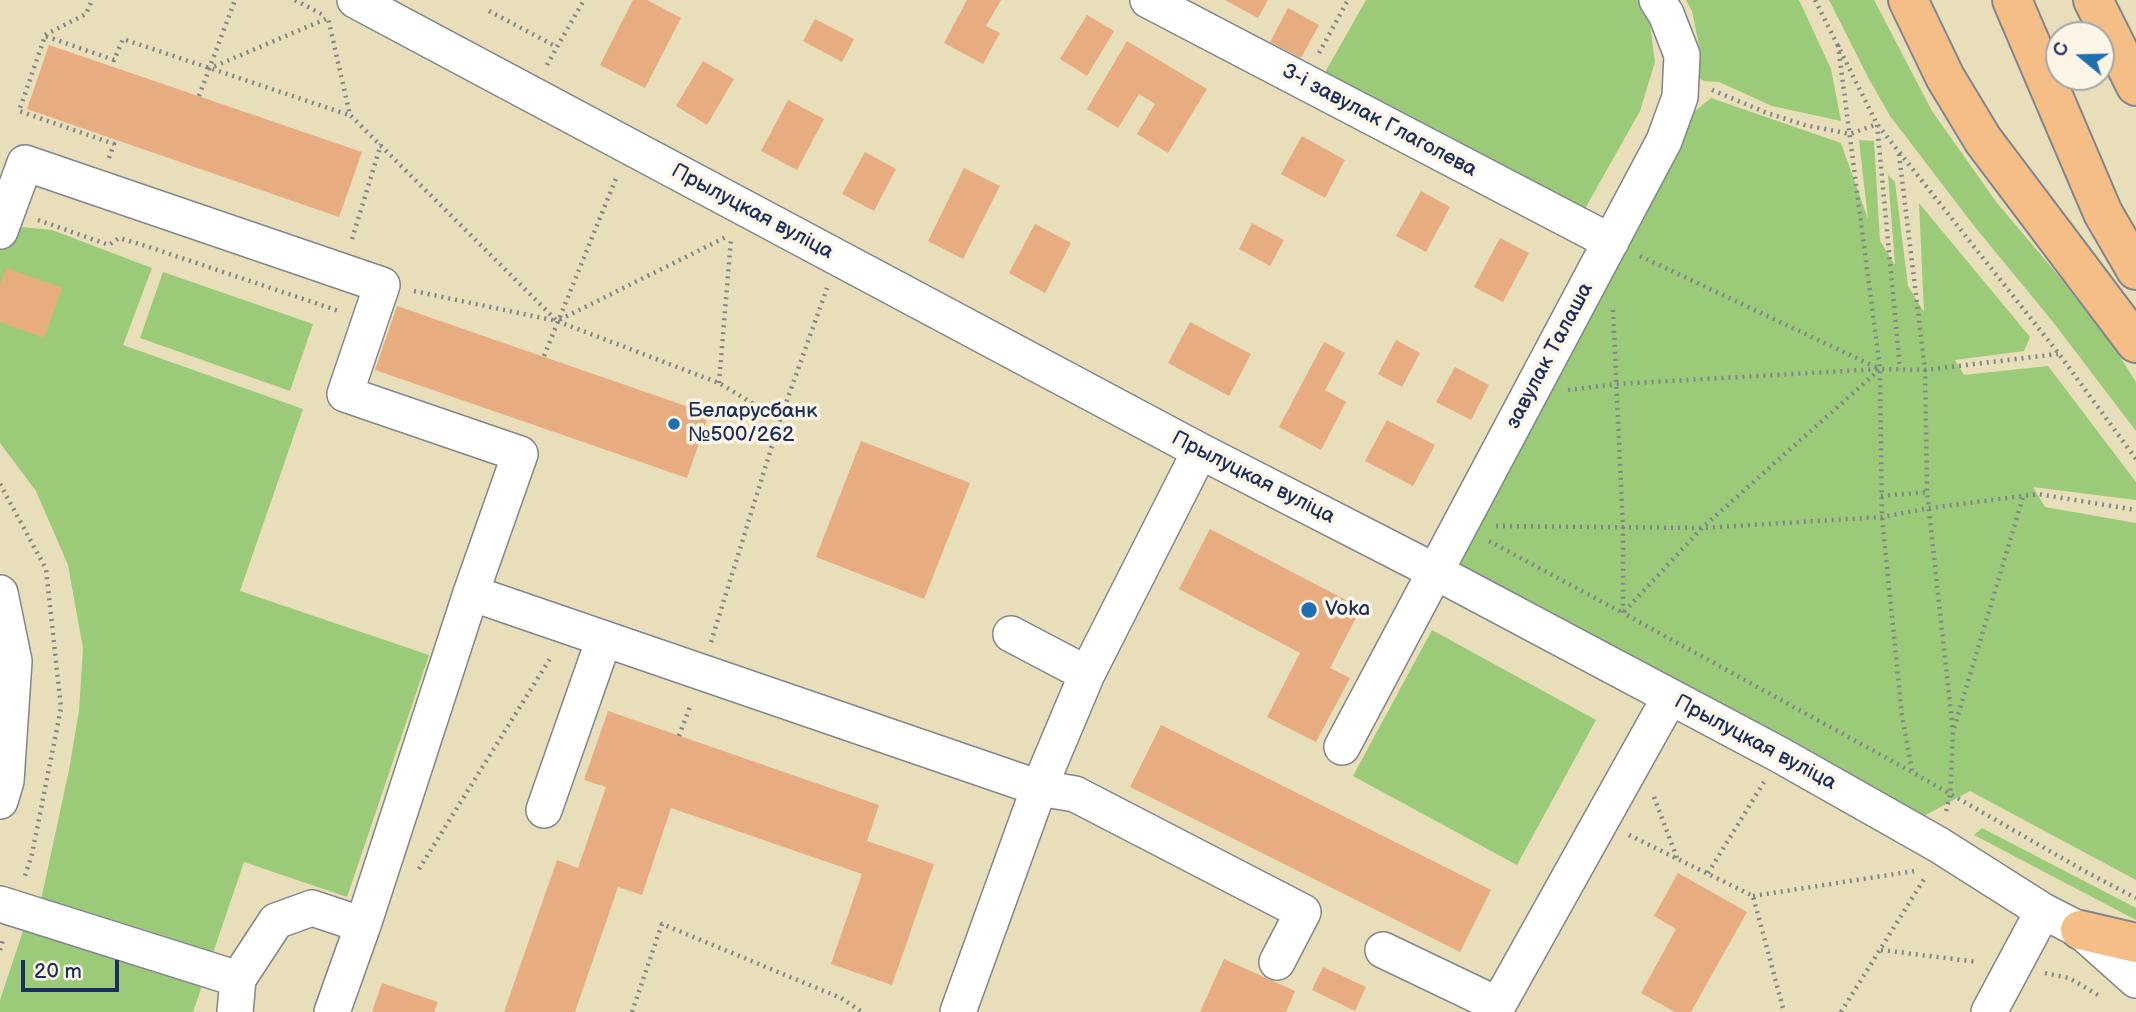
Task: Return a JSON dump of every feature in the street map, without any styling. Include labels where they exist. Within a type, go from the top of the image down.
[{"type":"main road","points":[[1908,0],[1945,77],[1983,141],[2136,343]]},
{"type":"main road","points":[[2012,0],[2103,213],[2136,270]]},
{"type":"main road","points":[[2093,0],[2136,86]]},
{"type":"main road","points":[[2080,930],[2136,943]]},
{"type":"street","name":"Прылуцкая вуліца","points":[[355,0],[1200,451],[1436,572],[1780,755],[1934,857],[2080,930],[2136,980]]},
{"type":"street","name":"3-і завулак Глаголева","points":[[1148,0],[1611,243]]},
{"type":"street","name":"завулак Талаша","points":[[1342,747],[1664,141],[1680,97],[1682,55],[1666,14],[1657,0]]},
{"type":"street","points":[[0,231],[25,163],[382,285],[345,394],[520,454],[332,1012]]},
{"type":"street","points":[[958,1012],[1039,788],[1087,674],[1200,451]]},
{"type":"street","points":[[0,593],[14,661],[5,781],[0,801]]},
{"type":"street","points":[[471,593],[1039,788],[1074,794],[1303,912],[1277,962]]},
{"type":"street","points":[[1011,634],[1087,674]]},
{"type":"street","points":[[544,810],[604,639]]},
{"type":"street","points":[[1383,950],[1498,1005],[1670,696]]},
{"type":"street","points":[[0,904],[237,995],[276,922],[312,908],[363,925]]},
{"type":"street","points":[[1989,1012],[2043,911]]},
{"type":"path","points":[[92,0],[86,15],[45,36],[19,111],[114,144],[99,188]]},
{"type":"path","points":[[199,96],[235,0]]},
{"type":"path","points":[[489,11],[557,47],[584,0]]},
{"type":"path","points":[[1303,82],[1348,0]]},
{"type":"path","points":[[1815,0],[1877,124],[2059,354],[2136,459]]},
{"type":"path","points":[[208,69],[328,18],[350,115]]},
{"type":"path","points":[[45,36],[114,60],[122,39],[350,115],[557,321]]},
{"type":"path","points":[[1838,45],[1880,369],[1882,517],[1902,716],[1912,772]]},
{"type":"path","points":[[1680,97],[1712,90],[1768,113],[1850,134],[1877,124]]},
{"type":"path","points":[[1877,124],[1900,369]]},
{"type":"path","points":[[342,270],[381,144]]},
{"type":"path","points":[[1841,1012],[1934,857],[1950,795],[1953,732],[1927,492],[1925,370],[1899,154]]},
{"type":"path","points":[[544,356],[618,174]]},
{"type":"path","points":[[12,198],[32,205],[38,222],[109,245],[118,238],[146,246],[370,321]]},
{"type":"path","points":[[557,321],[732,234],[719,383]]},
{"type":"path","points":[[1611,243],[1880,369]]},
{"type":"path","points":[[679,736],[702,672],[780,420],[837,257]]},
{"type":"path","points":[[382,285],[557,321],[719,383],[780,420]]},
{"type":"path","points":[[1613,307],[1623,528],[1623,613]]},
{"type":"path","points":[[1529,395],[1616,384],[1880,369],[1925,370],[2059,354]]},
{"type":"path","points":[[1623,613],[1702,528],[1880,369]]},
{"type":"path","points":[[1881,496],[1927,492]]},
{"type":"path","points":[[1460,525],[1702,528],[1882,517],[2038,494],[2136,510]]},
{"type":"path","points":[[1953,732],[2023,497]]},
{"type":"path","points":[[1460,525],[1912,772],[2136,898]]},
{"type":"path","points":[[419,869],[569,627]]},
{"type":"path","points":[[1639,754],[1677,859]]},
{"type":"path","points":[[1707,873],[1780,755]]},
{"type":"path","points":[[1601,821],[1753,896],[1934,857]]},
{"type":"path","points":[[1753,896],[1784,1012]]},
{"type":"path","points":[[632,1012],[662,924],[841,998],[862,1012]]},
{"type":"green space","points":[[1366,0],[1638,0],[1649,18],[1655,62],[1640,111],[1582,214],[1323,76]]},
{"type":"green space","points":[[1686,0],[1799,0],[1831,69],[1841,121],[1772,106],[1719,82],[1704,81],[1697,77],[1700,50],[1692,11]]},
{"type":"green space","points":[[1829,0],[1874,0],[1932,111],[1997,203],[2063,281],[2113,346],[2136,382],[2136,431],[1890,116]]},
{"type":"green space","points":[[1711,98],[1841,143],[1868,219],[1859,140],[1874,141],[1880,241],[1895,265],[1888,175],[1895,182],[1908,286],[1924,312],[1919,203],[2030,337],[2024,351],[1955,360],[1964,375],[2048,366],[2136,482],[2136,500],[2033,487],[2045,507],[2136,523],[2136,880],[1970,791],[1915,821],[1455,568],[1690,115]]},
{"type":"green space","points":[[0,225],[52,230],[152,268],[123,345],[303,409],[240,591],[429,655],[347,897],[244,862],[212,956],[41,900],[79,711],[83,648],[68,565],[36,491],[0,443]]},
{"type":"green space","points":[[163,272],[313,324],[290,391],[140,338]]},
{"type":"green space","points":[[1432,630],[1596,720],[1517,865],[1353,776]]},
{"type":"green space","points":[[1982,828],[2136,908],[2136,920],[1974,835]]},
{"type":"green space","points":[[25,925],[203,983],[193,1012],[0,1012],[0,1000]]},
{"type":"building","points":[[633,0],[647,0],[681,18],[645,88],[600,65]]},
{"type":"building","points":[[967,0],[1001,0],[986,26],[1000,33],[983,64],[944,43]]},
{"type":"building","points":[[1225,0],[1268,0],[1258,18]]},
{"type":"building","points":[[1288,8],[1319,25],[1301,58],[1270,42]]},
{"type":"building","points":[[1087,15],[1114,31],[1087,76],[1060,59]]},
{"type":"building","points":[[815,19],[854,39],[842,62],[803,41]]},
{"type":"building","points":[[1127,41],[1207,89],[1168,153],[1137,134],[1155,104],[1139,94],[1118,128],[1087,109]]},
{"type":"building","points":[[49,45],[362,152],[339,217],[27,109]]},
{"type":"building","points":[[703,61],[734,79],[707,125],[676,106]]},
{"type":"building","points":[[788,100],[824,119],[797,170],[761,151]]},
{"type":"building","points":[[1302,136],[1345,160],[1325,198],[1281,174]]},
{"type":"building","points":[[865,152],[896,169],[874,211],[842,194]]},
{"type":"building","points":[[964,168],[1000,186],[963,259],[928,241]]},
{"type":"building","points":[[1421,191],[1450,207],[1426,252],[1396,236]]},
{"type":"building","points":[[1252,223],[1284,240],[1270,266],[1239,249]]},
{"type":"building","points":[[1035,224],[1071,243],[1045,293],[1009,273]]},
{"type":"building","points":[[1500,238],[1529,253],[1503,302],[1474,287]]},
{"type":"building","points":[[6,268],[62,288],[44,338],[0,322],[0,286]]},
{"type":"building","points":[[397,306],[709,414],[687,478],[375,370]]},
{"type":"building","points":[[1190,322],[1251,354],[1229,396],[1168,363]]},
{"type":"building","points":[[1396,340],[1420,353],[1402,387],[1378,374]]},
{"type":"building","points":[[1324,342],[1345,353],[1325,390],[1346,402],[1321,450],[1279,427]]},
{"type":"building","points":[[1455,367],[1489,385],[1471,420],[1436,402]]},
{"type":"building","points":[[1387,420],[1435,445],[1413,486],[1365,461]]},
{"type":"building","points":[[861,441],[970,483],[924,599],[816,557]]},
{"type":"building","points":[[1210,529],[1361,608],[1330,668],[1350,678],[1316,742],[1267,717],[1300,653],[1179,589]]},
{"type":"building","points":[[608,711],[879,805],[867,841],[934,864],[892,985],[831,964],[862,874],[671,808],[642,895],[618,887],[575,1012],[504,1012],[557,860],[578,868],[606,787],[584,780]]},
{"type":"building","points":[[1161,725],[1491,890],[1460,952],[1130,787]]},
{"type":"building","points":[[1678,873],[1747,912],[1691,1012],[1675,1012],[1641,993],[1676,929],[1654,916]]},
{"type":"building","points":[[1224,959],[1295,991],[1286,1012],[1200,1012]]},
{"type":"building","points":[[1323,967],[1366,987],[1355,1011],[1312,990]]},
{"type":"building","points":[[382,983],[438,1002],[434,1012],[372,1012]]},
{"type":"place","name":"Беларусбанк №500/262","points":[[674,424]]},
{"type":"place","name":"Voka","points":[[1309,610]]}]
